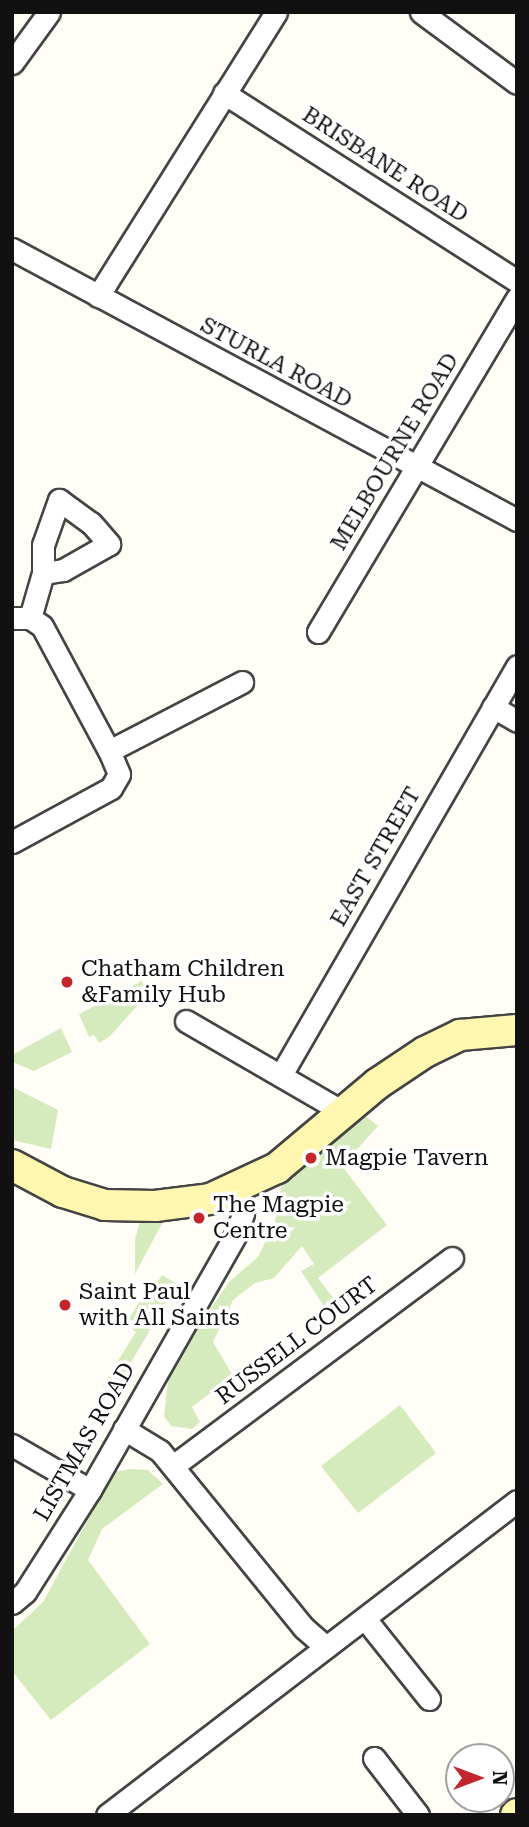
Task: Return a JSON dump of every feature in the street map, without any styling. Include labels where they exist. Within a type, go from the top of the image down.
[{"type":"street","points":[[12,63],[49,12]]},
{"type":"street","points":[[98,296],[276,12]]},
{"type":"street","points":[[421,12],[448,20],[517,83]]},
{"type":"street","name":"BRISBANE ROAD","points":[[224,93],[517,281]]},
{"type":"street","name":"STURLA ROAD","points":[[12,249],[415,468],[517,520]]},
{"type":"street","name":"MELBOURNE ROAD","points":[[318,632],[517,298]]},
{"type":"street","points":[[12,842],[111,788],[119,774],[44,629],[21,618],[43,573]]},
{"type":"street","name":"EAST STREET","points":[[281,1075],[517,666]]},
{"type":"street","points":[[109,751],[242,682]]},
{"type":"street","points":[[493,707],[517,721]]},
{"type":"street","points":[[186,1021],[343,1112]]},
{"type":"street","points":[[12,1165],[62,1192],[114,1207],[187,1203],[238,1188],[286,1162],[391,1073],[445,1042],[471,1034],[517,1030]]},
{"type":"street","name":"LISTMAS ROAD","points":[[12,1603],[25,1592],[90,1490],[237,1232],[243,1213],[238,1188]]},
{"type":"street","name":"RUSSELL COURT","points":[[173,1466],[452,1258]]},
{"type":"street","points":[[124,1429],[155,1447],[173,1466],[304,1628],[326,1647]]},
{"type":"street","points":[[12,1445],[90,1490]]},
{"type":"street","points":[[107,1815],[326,1647],[366,1620],[517,1501]]},
{"type":"street","points":[[366,1620],[429,1699]]},
{"type":"street","points":[[374,1758],[418,1815]]},
{"type":"green space","points":[[142,981],[146,996],[110,1036],[99,1043],[94,1035],[89,1037],[79,1014]]},
{"type":"green space","points":[[61,1028],[72,1052],[34,1071],[12,1062],[12,1055]]},
{"type":"green space","points":[[12,1087],[58,1110],[51,1149],[12,1140]]},
{"type":"green space","points":[[362,1113],[378,1126],[342,1166],[387,1225],[318,1278],[344,1312],[329,1314],[301,1271],[314,1264],[302,1246],[274,1278],[255,1283],[233,1300],[213,1342],[233,1376],[192,1407],[200,1422],[192,1429],[171,1426],[164,1416],[168,1381],[191,1337],[230,1281],[258,1257],[275,1222],[283,1177]]},
{"type":"green space","points":[[165,1218],[135,1274],[135,1239],[140,1221]]},
{"type":"green space","points":[[162,1275],[177,1284],[113,1393],[103,1385],[136,1332],[126,1324],[148,1287],[153,1289]]},
{"type":"green space","points":[[400,1405],[436,1453],[358,1513],[321,1466]]},
{"type":"green space","points":[[148,1470],[163,1484],[102,1529],[88,1560],[150,1644],[51,1720],[12,1671],[12,1631],[43,1602],[114,1472]]},
{"type":"place","name":"Chatham Children &Family Hub","points":[[67,982]]},
{"type":"place","name":"Magpie Tavern","points":[[311,1158]]},
{"type":"place","name":"The Magpie Centre","points":[[199,1218]]},
{"type":"place","name":"Saint Paul with All Saints","points":[[65,1305]]}]
